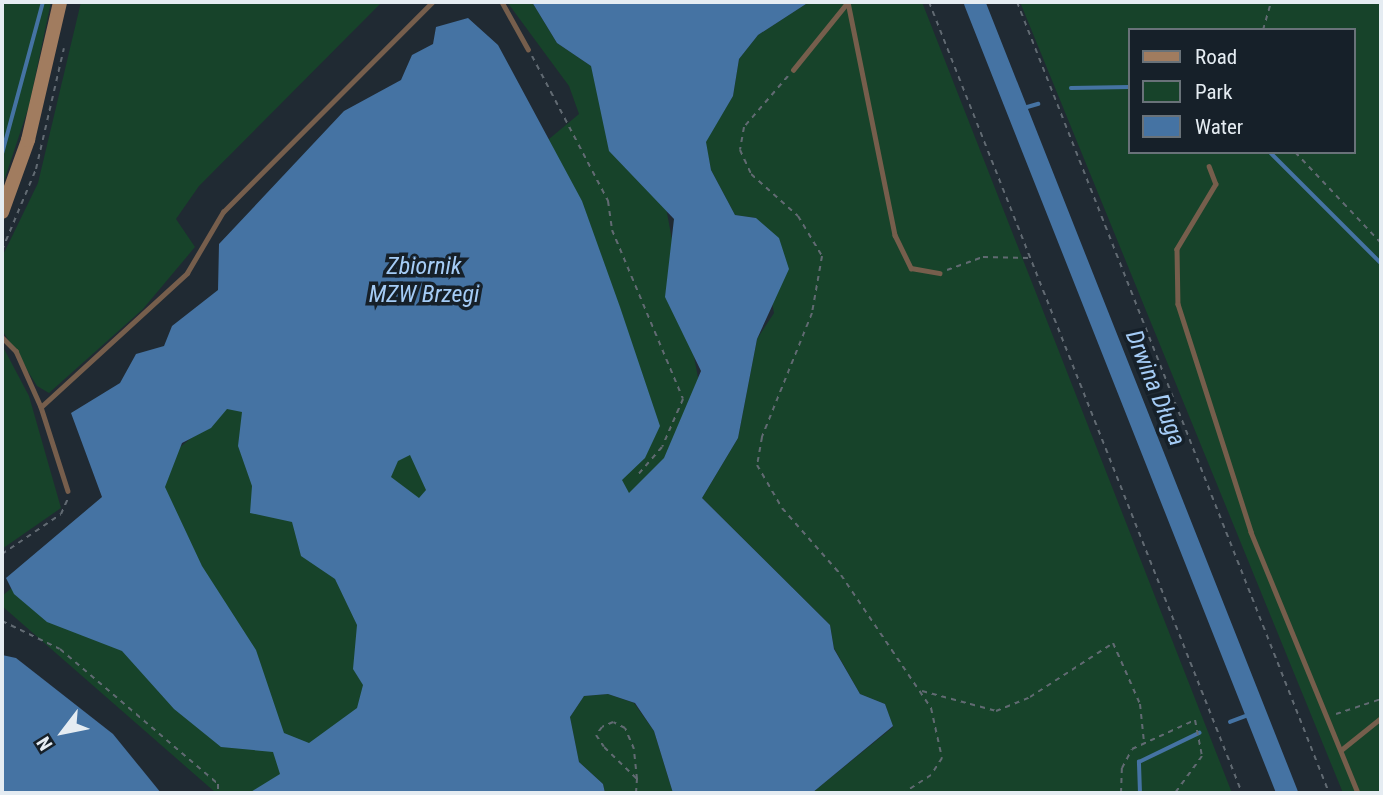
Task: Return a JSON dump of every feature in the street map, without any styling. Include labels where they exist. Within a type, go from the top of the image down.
[{"type":"street","points":[[2,212],[28,140],[60,2]]},
{"type":"lane","points":[[41,407],[187,274],[223,212],[432,2]]},
{"type":"lane","points":[[502,2],[528,49]]},
{"type":"lane","points":[[793,70],[848,2]]},
{"type":"lane","points":[[848,2],[895,235],[911,268],[940,273]]},
{"type":"lane","points":[[1209,166],[1217,179],[1214,190],[1177,249],[1178,303],[1251,532],[1325,720],[1341,750],[1358,793]]},
{"type":"lane","points":[[2,337],[16,351],[41,407],[68,491]]},
{"type":"lane","points":[[1341,750],[1381,718]]},
{"type":"path","points":[[929,2],[1242,793]]},
{"type":"path","points":[[1017,2],[1329,793]]},
{"type":"path","points":[[1264,28],[1271,2]]},
{"type":"path","points":[[528,49],[590,164],[683,399],[662,447],[636,476]]},
{"type":"path","points":[[793,70],[744,127],[740,150],[751,174],[798,216],[822,256],[811,313],[762,437],[757,465],[782,508],[841,575],[921,691],[939,729],[942,758],[903,793]]},
{"type":"path","points":[[1296,154],[1381,243]]},
{"type":"path","points":[[940,273],[983,257],[1031,258]]},
{"type":"path","points":[[2,554],[61,514],[68,491]]},
{"type":"path","points":[[2,621],[60,649],[218,784],[218,793]]},
{"type":"path","points":[[921,691],[996,711],[1030,697],[1113,643],[1140,704],[1144,742]]},
{"type":"path","points":[[1325,720],[1381,699]]},
{"type":"path","points":[[1121,793],[1126,757],[1144,742],[1195,720],[1202,756],[1175,793]]},
{"type":"path","points":[[636,793],[637,779],[625,727],[613,722],[602,727],[596,735],[604,747],[637,779]]},
{"type":"green space","points":[[2,2],[51,2],[29,106],[2,187]]},
{"type":"green space","points":[[81,2],[382,2],[199,186],[176,219],[195,247],[143,309],[49,393],[37,386],[2,330],[2,257],[38,183]]},
{"type":"green space","points":[[507,2],[532,2],[557,43],[591,66],[639,64],[715,468],[311,793],[216,793],[2,606],[2,596],[579,114],[569,86]]},
{"type":"green space","points":[[809,2],[922,2],[1232,793],[812,793],[893,727],[885,704],[860,694],[834,648],[830,625],[702,498],[738,438],[757,339],[774,313],[756,218],[735,215],[711,170],[705,142],[733,96],[739,59],[758,35]]},
{"type":"green space","points":[[1020,2],[1381,2],[1381,793],[1343,793]]},
{"type":"green space","points":[[2,345],[29,396],[61,508],[2,549]]},
{"type":"green space","points":[[608,694],[634,703],[654,731],[673,793],[605,793],[603,784],[579,762],[570,717],[584,696]]},
{"type":"water","name":"Zbiornik MZW Brzegi","points":[[532,2],[809,2],[758,35],[739,59],[733,96],[706,142],[711,170],[735,215],[756,218],[779,238],[789,269],[757,339],[738,438],[702,498],[830,625],[834,649],[860,694],[885,704],[893,726],[812,793],[673,793],[654,731],[635,703],[608,694],[584,696],[570,717],[579,762],[603,784],[605,793],[249,793],[280,774],[273,752],[221,747],[174,709],[122,651],[47,622],[14,594],[6,578],[102,497],[71,413],[120,383],[136,354],[164,346],[172,326],[218,290],[219,244],[344,111],[401,80],[412,55],[433,44],[436,27],[468,18],[498,45],[582,201],[620,307],[660,426],[645,458],[622,480],[629,493],[664,458],[701,371],[665,297],[674,219],[609,151],[591,66],[557,43]],"holes":[[[227,409],[242,412],[238,446],[252,486],[250,513],[292,522],[301,556],[335,579],[357,625],[353,669],[363,685],[357,708],[309,743],[284,733],[256,650],[202,566],[165,487],[182,443],[211,428]],[[410,455],[426,490],[419,498],[391,477],[398,461]]]},
{"type":"water","points":[[2,655],[16,658],[113,734],[161,793],[2,793]]},
{"type":"waterway","points":[[2,154],[43,2]]},
{"type":"waterway","name":"Drwina Długa","points":[[974,2],[1287,793]]},
{"type":"waterway","points":[[1071,88],[1128,87]]},
{"type":"waterway","points":[[1017,110],[1038,104]]},
{"type":"waterway","points":[[1272,154],[1381,263]]},
{"type":"waterway","points":[[1230,722],[1256,712]]},
{"type":"waterway","points":[[1140,793],[1139,762],[1199,733]]}]
